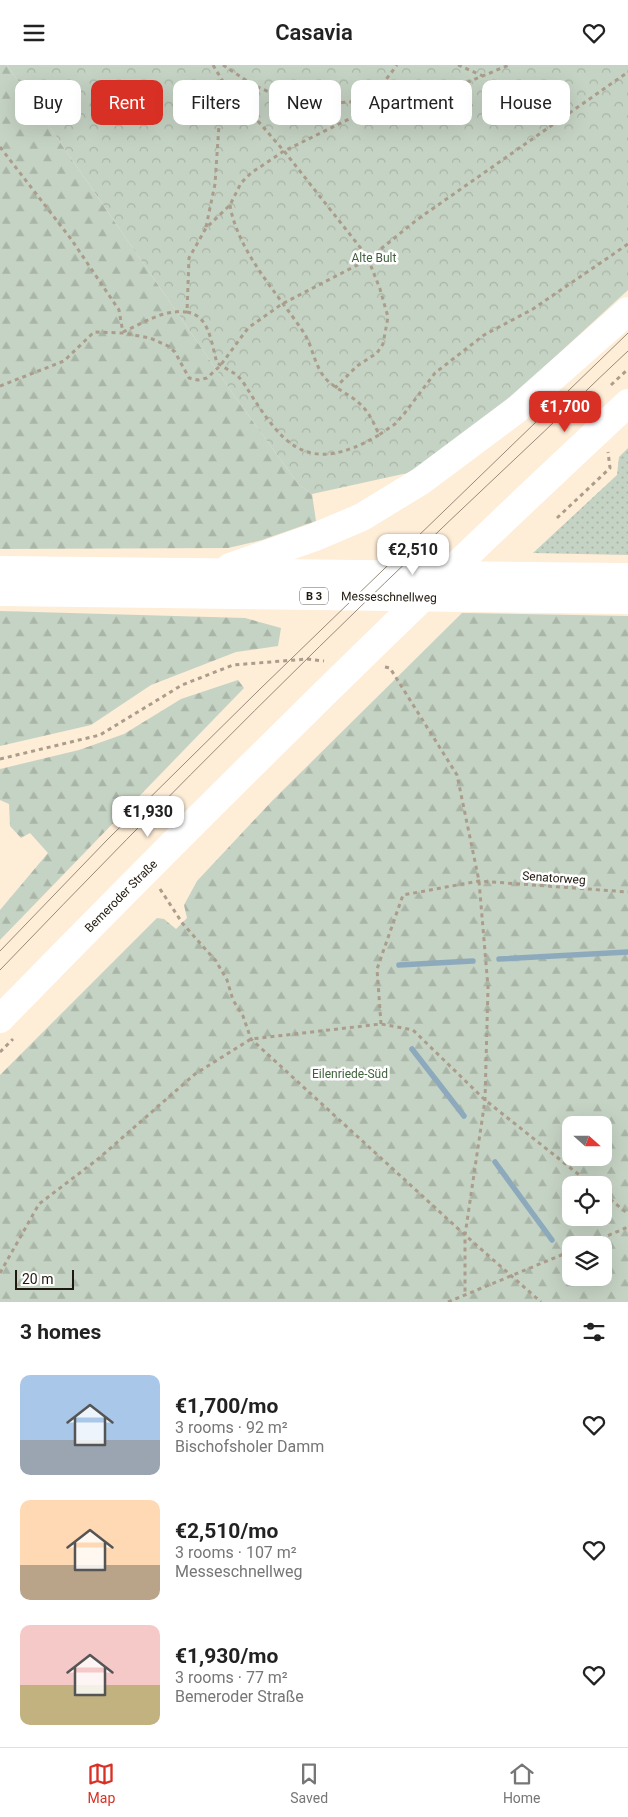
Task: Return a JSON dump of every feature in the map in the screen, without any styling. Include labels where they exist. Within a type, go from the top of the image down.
[{"type":"main road","points":[[216,573],[315,537],[362,517],[422,481],[516,411],[628,311]]},
{"type":"main road","name":"Bemeroder Straße","points":[[0,1019],[147,869],[328,690],[530,494],[628,403]]},
{"type":"main road","name":"Messeschnellweg","points":[[0,570],[628,577]]},
{"type":"main road","name":"Messeschnellweg","points":[[0,592],[628,600]]},
{"type":"path","points":[[212,65],[222,80]]},
{"type":"path","points":[[223,65],[254,85],[288,100],[313,105],[351,101]]},
{"type":"path","points":[[386,80],[397,65]]},
{"type":"path","points":[[458,65],[484,77]]},
{"type":"path","points":[[472,81],[509,65]]},
{"type":"path","points":[[0,386],[64,361],[94,332],[123,333],[150,338],[175,351],[190,378],[198,380],[207,378],[220,366],[248,328],[282,304],[367,258],[418,219],[628,72]]},
{"type":"path","points":[[187,311],[188,258],[206,228],[230,205],[241,183],[251,173],[284,151],[351,118]]},
{"type":"path","points":[[259,122],[284,151],[367,258],[386,307],[388,325],[385,337],[377,353],[357,366],[335,388]]},
{"type":"path","points":[[206,228],[215,184],[219,125]]},
{"type":"path","points":[[0,147],[71,239],[120,310],[123,333]]},
{"type":"path","points":[[230,205],[238,231],[282,304],[302,330],[316,365],[335,388],[358,402],[373,421],[379,435]]},
{"type":"path","points":[[123,333],[163,313],[175,310],[195,313],[206,323],[220,366],[237,375],[276,431],[288,442],[307,454],[327,455],[363,444],[395,424],[435,373],[484,335],[534,309],[628,244]]},
{"type":"path","points":[[557,518],[610,468],[608,451]]},
{"type":"path","points":[[465,1295],[465,1235],[485,1100],[488,987],[479,881]]},
{"type":"path","name":"Senatorweg","points":[[381,1024],[377,969],[403,895],[479,881],[628,892]]},
{"type":"path","points":[[165,895],[183,924],[216,961],[228,980],[233,1000],[243,1016],[251,1039],[541,1302]]},
{"type":"path","points":[[0,1273],[39,1204],[98,1159],[195,1074],[251,1039],[381,1024],[413,1031],[485,1100],[581,1176]]},
{"type":"path","points":[[612,1201],[628,1214]]},
{"type":"path","points":[[607,1236],[628,1227]]},
{"type":"path","points":[[448,1302],[562,1255]]},
{"type":"green space","points":[[0,65],[7,65],[17,80],[15,80],[15,125],[48,125],[233,394],[299,485],[312,494],[316,521],[262,540],[228,548],[0,549]]},
{"type":"green space","name":"Alte Bult","points":[[7,65],[628,65],[628,290],[507,401],[412,472],[312,494],[299,485],[233,394],[48,125],[81,125],[81,80],[17,80]]},
{"type":"green space","points":[[628,448],[628,555],[533,553],[617,475],[619,457]]},
{"type":"green space","points":[[0,611],[245,618],[281,628],[278,646],[236,652],[151,685],[91,725],[0,746]]},
{"type":"green space","name":"Eilenriede-Süd","points":[[462,613],[628,616],[628,1302],[0,1302],[0,1075],[157,918],[164,919],[176,929],[187,918],[184,905],[197,881],[272,801]]},
{"type":"green space","points":[[238,680],[244,688],[0,940],[0,910],[48,853],[30,833],[21,838],[10,826],[9,804],[0,800],[0,769],[79,750],[124,734],[181,699]]},
{"type":"waterway","points":[[499,959],[628,952]]},
{"type":"waterway","points":[[399,965],[473,961]]},
{"type":"waterway","points":[[412,1049],[464,1116]]},
{"type":"waterway","points":[[495,1162],[552,1240]]},
{"type":"tram line","points":[[0,951],[107,840],[260,689],[628,333]]},
{"type":"tram line","points":[[0,970],[190,775],[319,647],[628,351]]}]
